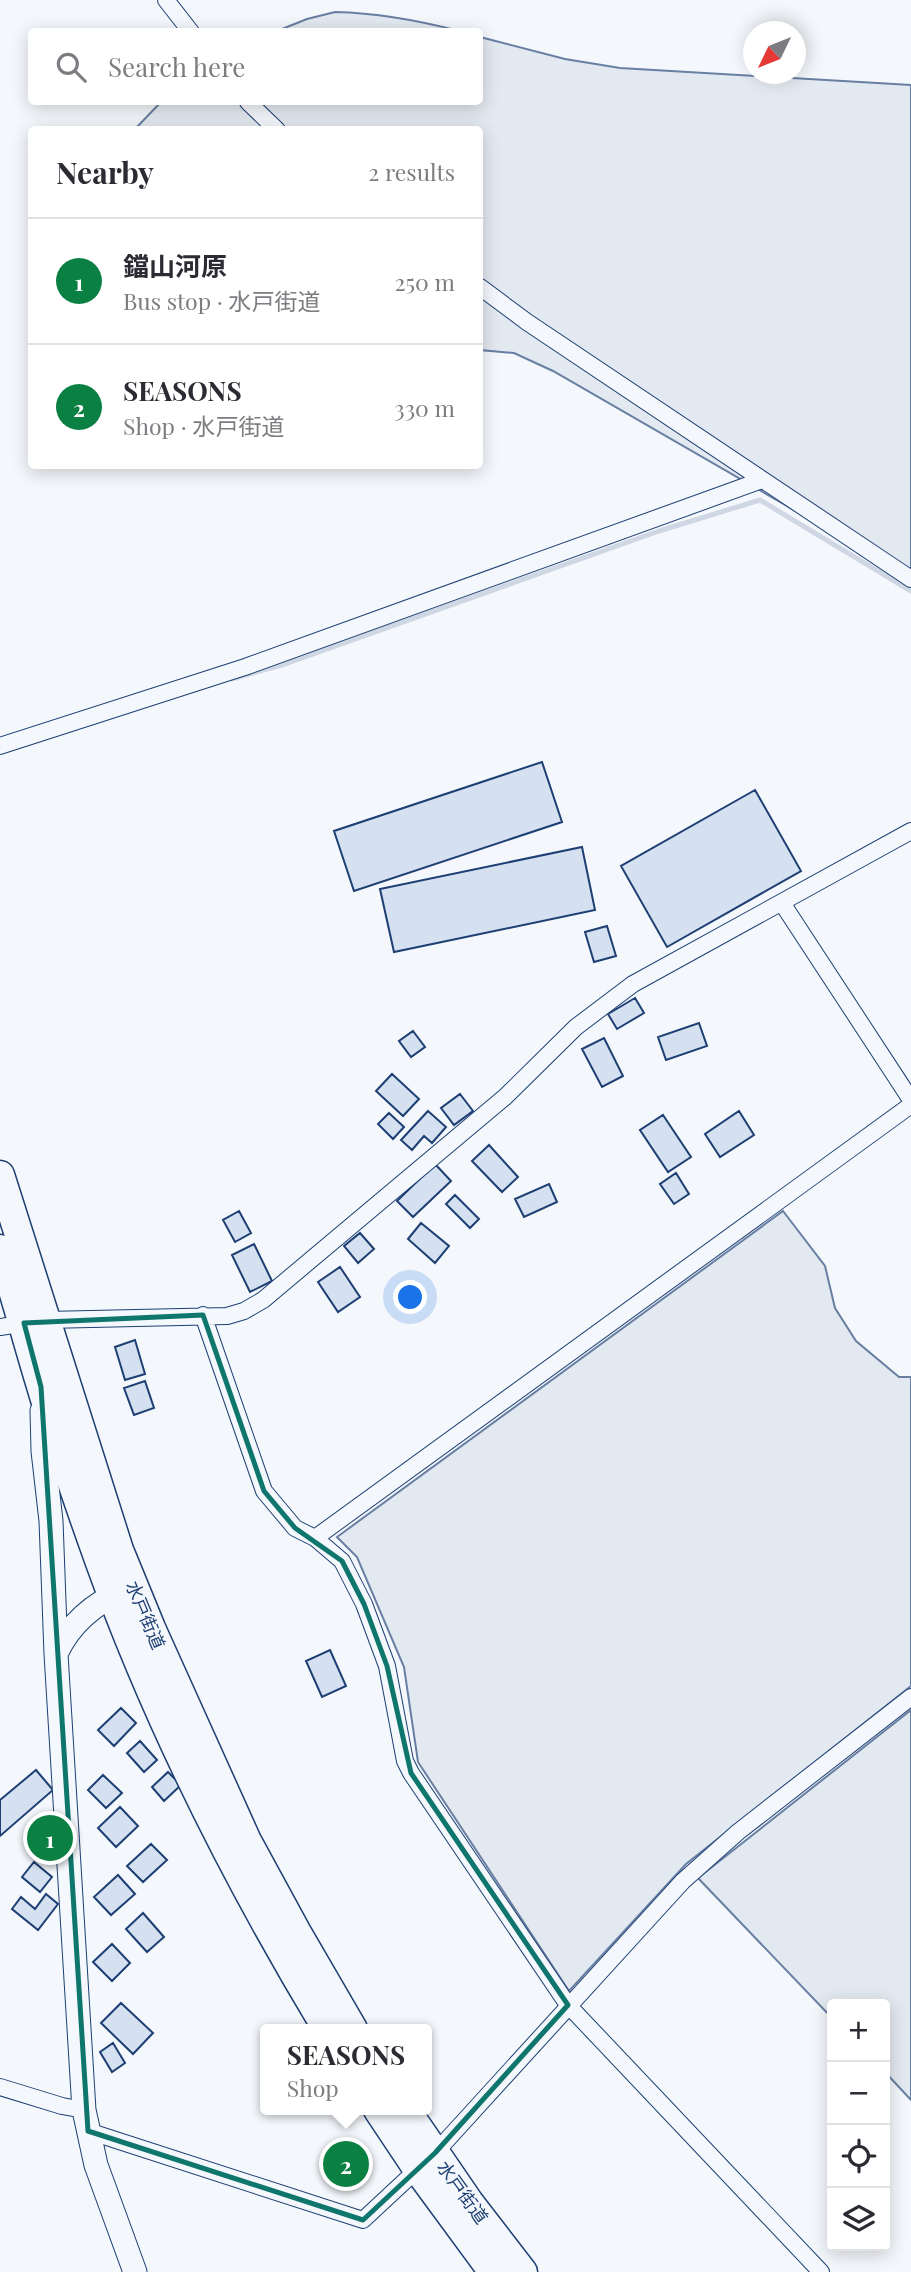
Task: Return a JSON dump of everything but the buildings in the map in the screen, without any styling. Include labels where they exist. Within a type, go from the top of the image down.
[{"type":"highway","name":"水戸街道","points":[[0,1175],[23,1323],[116,1539],[123,1590],[247,1841],[350,2024]]},
{"type":"highway","name":"水戸街道","points":[[0,1249],[41,1387],[123,1590],[167,1724],[274,1942],[324,2024]]},
{"type":"highway","name":"水戸街道","points":[[383,2115],[469,2202],[523,2272]]},
{"type":"highway","name":"水戸街道","points":[[408,2115],[426,2161],[493,2272]]},
{"type":"street","points":[[166,0],[188,28]]},
{"type":"street","points":[[250,105],[272,126]]},
{"type":"street","points":[[483,289],[527,322],[911,579]]},
{"type":"street","points":[[0,746],[244,667],[762,480]]},
{"type":"street","points":[[23,1323],[227,1316],[244,1311],[263,1300],[505,1097],[576,1027],[633,984],[911,831]]},
{"type":"street","points":[[782,903],[911,1100]]},
{"type":"street","points":[[315,1538],[911,1105]]},
{"type":"street","points":[[203,1315],[264,1491],[295,1528],[315,1538],[342,1561],[364,1604],[387,1666],[405,1761],[411,1773],[568,2005],[821,2272]]},
{"type":"street","points":[[41,1387],[86,2121],[96,2165],[135,2272]]},
{"type":"street","points":[[56,1654],[77,1622],[123,1590]]},
{"type":"street","points":[[0,2087],[86,2121],[363,2220],[426,2161],[683,1881],[738,1832],[911,1696]]},
{"type":"highlighted area","points":[[203,1315],[264,1491],[295,1528],[342,1561],[364,1604],[387,1666],[411,1773],[568,2005],[435,2153],[363,2220],[88,2131],[41,1387],[24,1323]]},
{"type":"shaded area","points":[[335,12],[367,14],[446,28],[284,28]]},
{"type":"shaded area","points":[[483,38],[565,59],[620,68],[743,75],[743,84],[806,84],[806,79],[911,85],[911,569],[794,510],[553,371],[514,353],[483,350],[483,126],[138,126],[158,105],[483,105]]},
{"type":"shaded area","points":[[783,1211],[825,1266],[835,1308],[856,1341],[899,1377],[911,1377],[911,1686],[686,1864],[569,1991],[418,1762],[404,1667],[357,1557],[337,1537]]},
{"type":"shaded area","points":[[911,1710],[911,2100],[890,2077],[890,1999],[827,1999],[827,2013],[698,1878]]},
{"type":"waterway","points":[[232,679],[285,664],[659,531],[760,500],[911,591]]},
{"type":"place","name":"鐺山河原","points":[[50,1838]]},
{"type":"place","name":"SEASONS","points":[[346,2164]]}]
